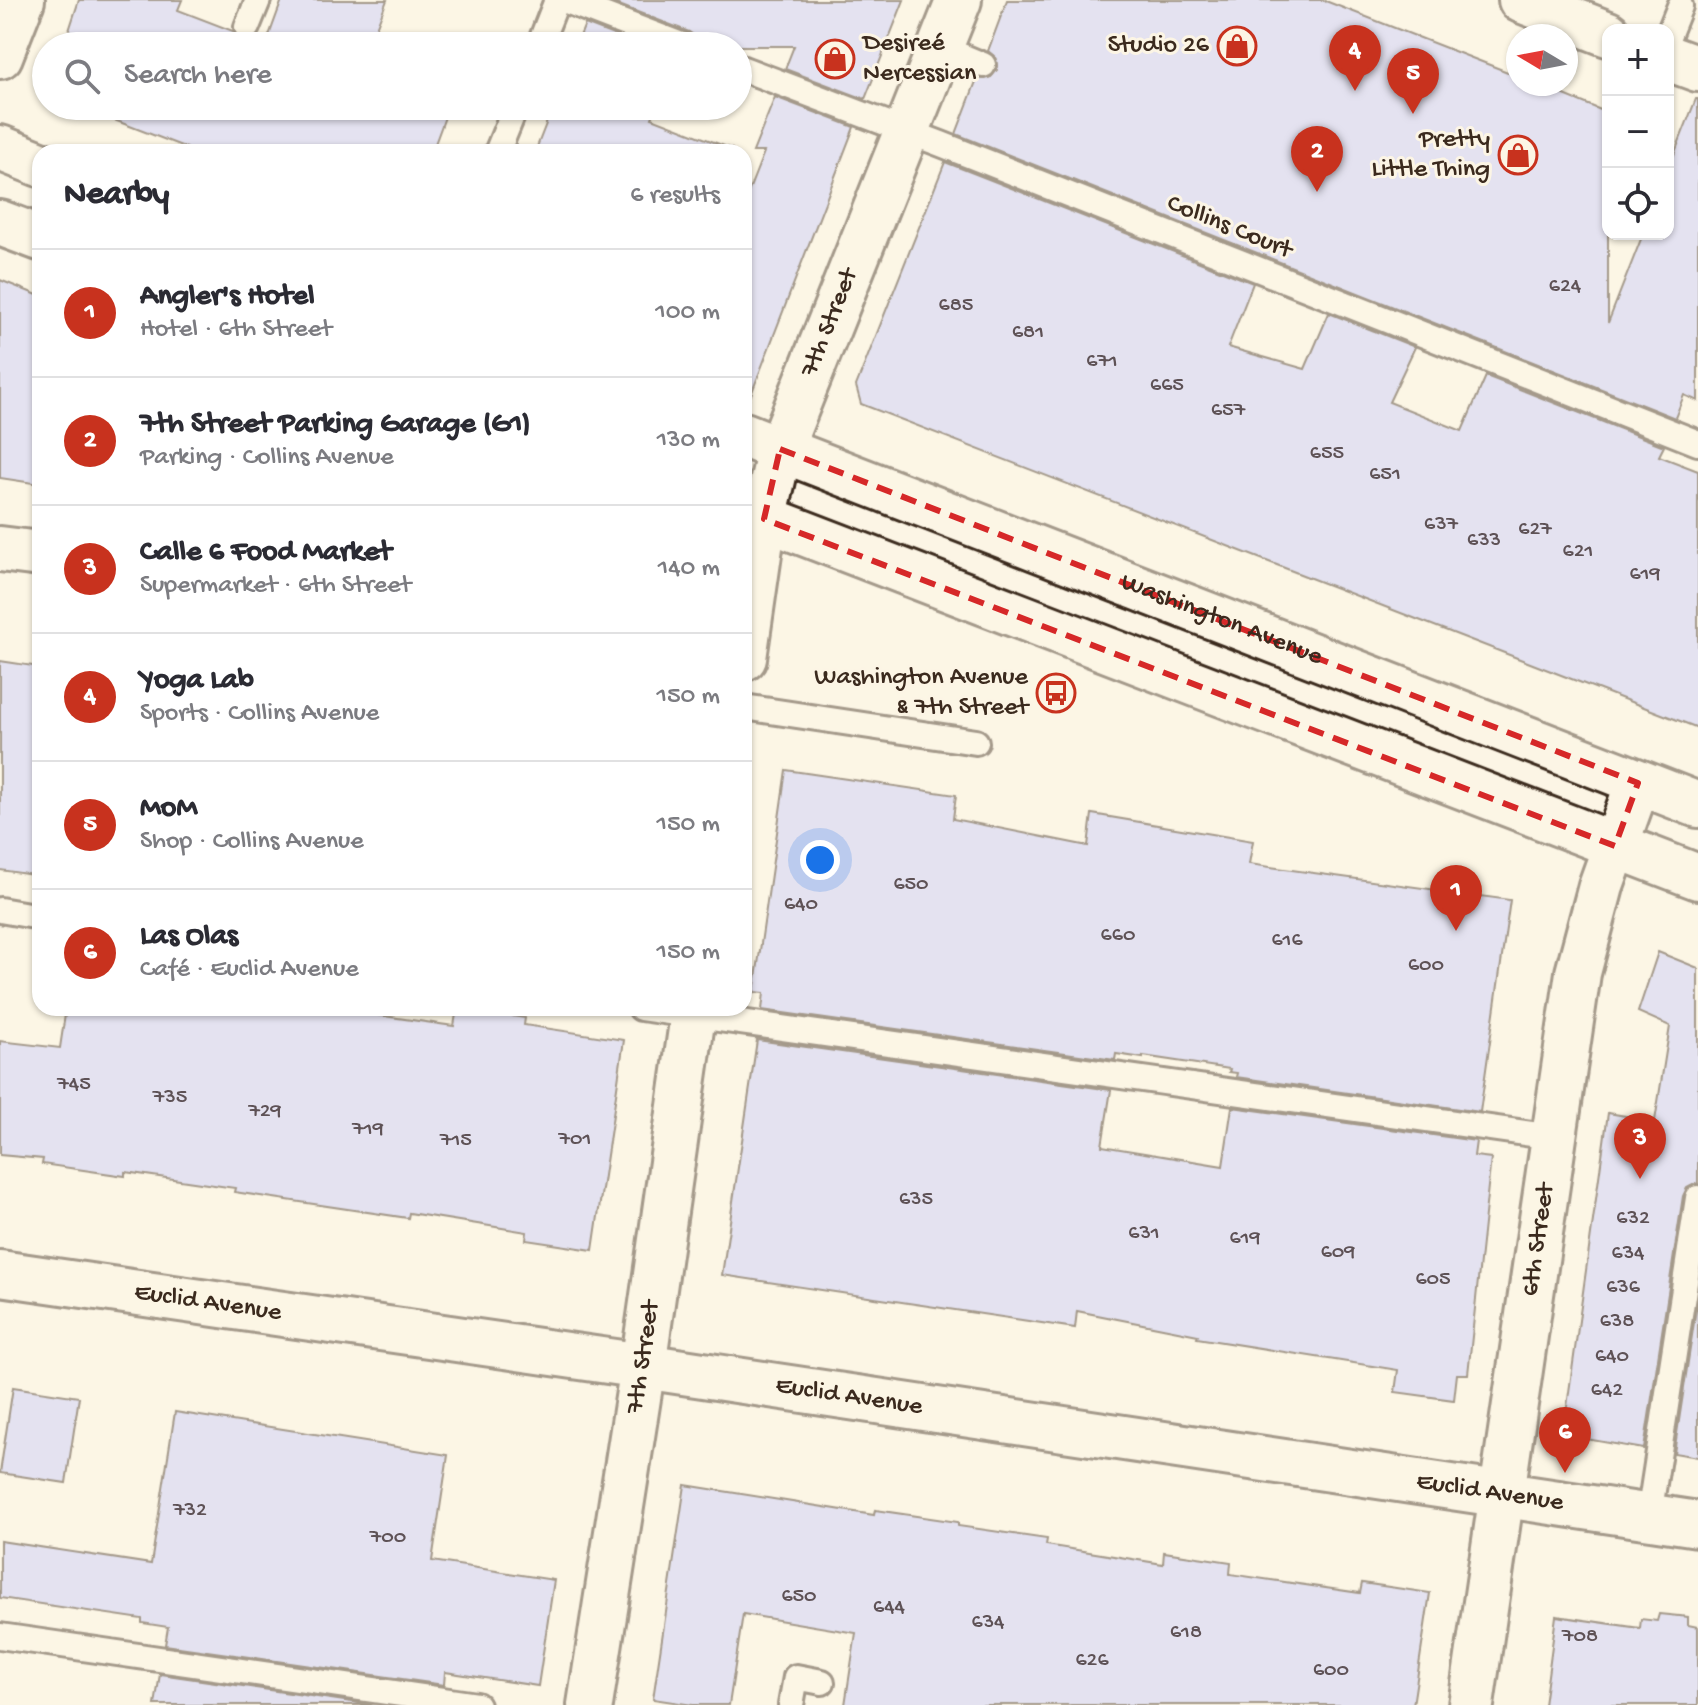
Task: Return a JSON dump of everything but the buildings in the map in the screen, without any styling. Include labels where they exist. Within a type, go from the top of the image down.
[{"type":"street","points":[[0,56],[22,0]]},
{"type":"street","name":"7th Street","points":[[752,543],[762,442],[906,131],[959,0]]},
{"type":"street","points":[[1521,0],[1602,32]]},
{"type":"street","points":[[1674,60],[1698,69]]},
{"type":"street","points":[[0,148],[32,161]]},
{"type":"street","points":[[0,223],[32,235]]},
{"type":"street","name":"Washington Avenue","points":[[762,442],[1698,805]]},
{"type":"street","points":[[754,514],[1698,877]]},
{"type":"street","points":[[0,549],[32,553]]},
{"type":"street","name":"6th Street","points":[[1471,1705],[1584,943],[1638,783]]},
{"type":"street","name":"7th Street","points":[[590,1705],[643,1366],[692,1016]]},
{"type":"street","name":"Euclid Avenue","points":[[0,1273],[1698,1524]]},
{"type":"lane","points":[[247,27],[258,0]]},
{"type":"lane","points":[[544,32],[557,0]]},
{"type":"lane","points":[[564,0],[647,32]]},
{"type":"lane","points":[[1673,24],[1680,6]]},
{"type":"lane","points":[[940,47],[983,65]]},
{"type":"lane","name":"Collins Court","points":[[752,72],[1698,443]]},
{"type":"lane","points":[[500,144],[510,120]]},
{"type":"lane","points":[[752,708],[976,742]]},
{"type":"lane","points":[[0,910],[32,916]]},
{"type":"lane","points":[[721,1016],[1553,1137]]},
{"type":"lane","points":[[1649,1516],[1698,1198]]},
{"type":"lane","points":[[0,1636],[477,1705]]},
{"type":"lane","points":[[791,1705],[796,1677],[822,1682]]},
{"type":"highlighted area","points":[[780,449],[1638,783],[1615,846],[764,519]]},
{"type":"place","name":"Studio 26","points":[[1237,46]]},
{"type":"place","name":"Desireé Nercessian","points":[[835,59]]},
{"type":"place","name":"Yoga Lab","points":[[1355,91]]},
{"type":"place","name":"MoM","points":[[1413,114]]},
{"type":"place","name":"Pretty Little Thing","points":[[1518,155]]},
{"type":"place","name":"7th Street Parking Garage (G1)","points":[[1317,192]]},
{"type":"place","name":"Washington Avenue & 7th Street","points":[[1056,693]]},
{"type":"place","name":"Angler's Hotel","points":[[1456,931]]},
{"type":"place","name":"Calle 6 Food Market","points":[[1640,1179]]},
{"type":"place","name":"Las Olas","points":[[1565,1473]]}]
